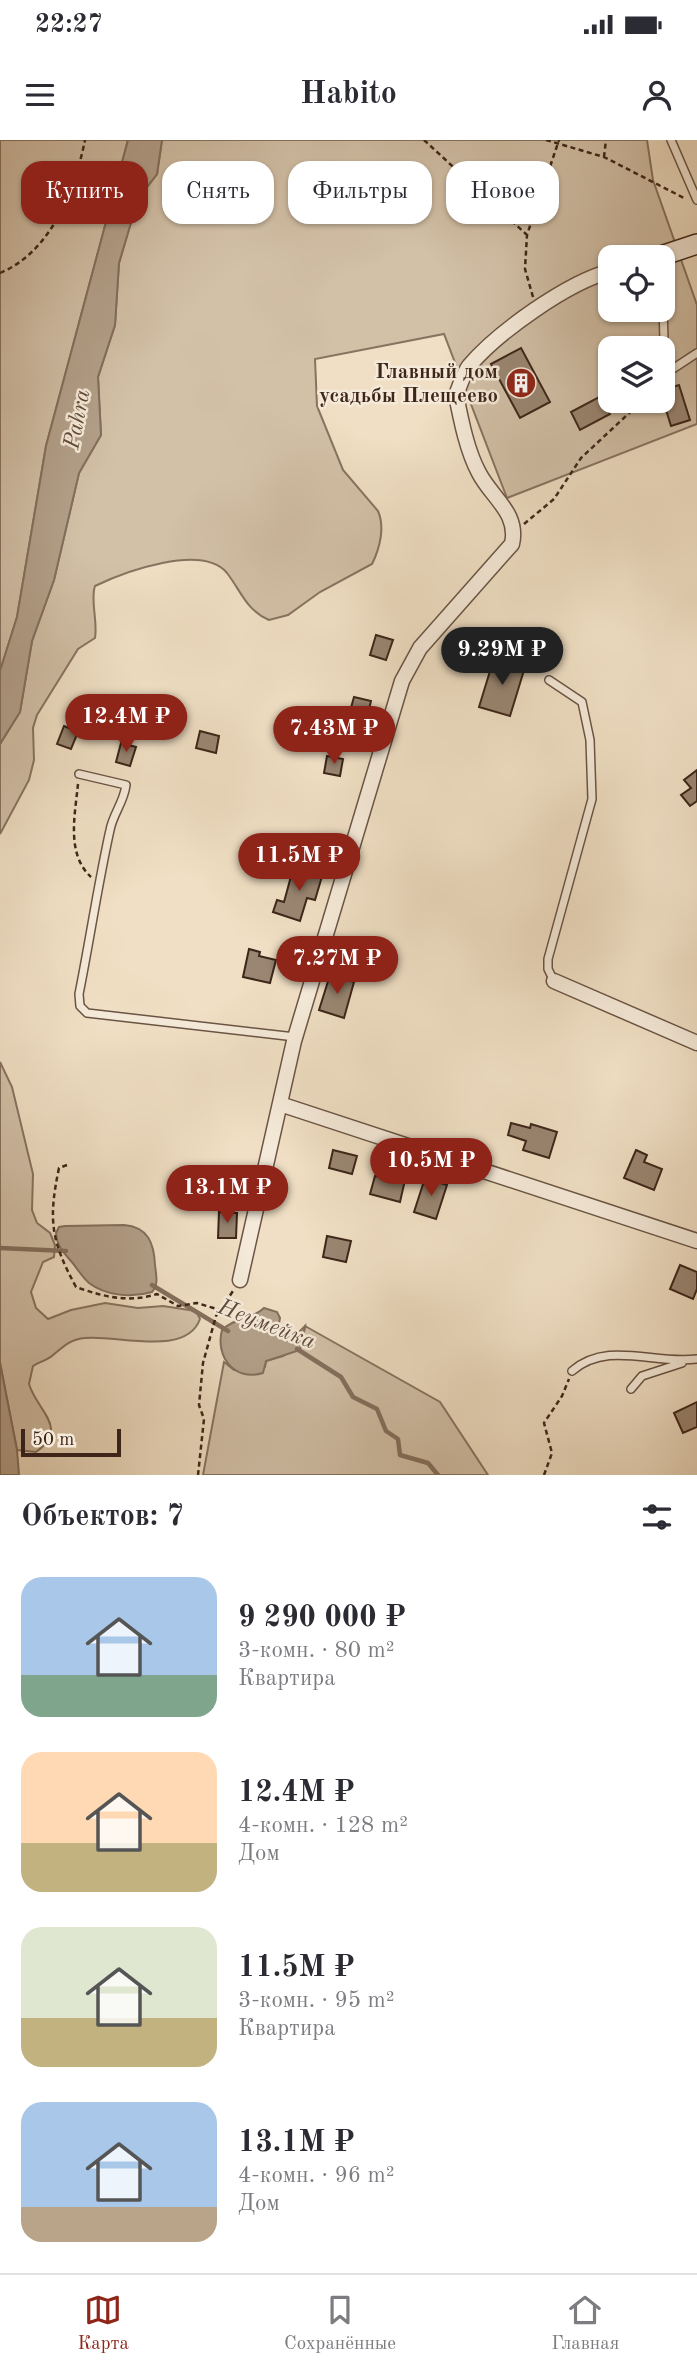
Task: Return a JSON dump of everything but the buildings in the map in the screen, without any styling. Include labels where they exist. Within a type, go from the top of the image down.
[{"type":"street","points":[[675,251],[697,244]]},
{"type":"street","points":[[240,1280],[295,1037],[402,681],[420,648],[512,544],[515,531],[506,509],[479,474],[460,419],[456,395],[467,369],[488,347],[567,288],[598,276]]},
{"type":"street","points":[[554,981],[697,1043]]},
{"type":"street","points":[[280,1104],[697,1241]]},
{"type":"lane","points":[[671,140],[697,200]]},
{"type":"lane","points":[[663,322],[665,374],[697,353]]},
{"type":"lane","points":[[549,680],[582,702],[590,740],[592,799],[548,959],[548,970],[554,981]]},
{"type":"lane","points":[[79,774],[126,785],[125,797],[113,817],[98,883],[79,994],[80,1006],[86,1013],[295,1037]]},
{"type":"lane","points":[[572,1371],[584,1360],[612,1354],[682,1361],[697,1359]]},
{"type":"lane","points":[[631,1389],[642,1376],[697,1359]]},
{"type":"path","points":[[0,273],[13,268],[29,255],[60,216],[81,161],[85,140]]},
{"type":"path","points":[[424,140],[527,235]]},
{"type":"path","points":[[546,140],[558,141],[604,157],[679,194],[688,202]]},
{"type":"path","points":[[604,157],[606,140]]},
{"type":"path","points":[[536,311],[525,269],[527,235],[558,141]]},
{"type":"path","points":[[515,531],[554,499],[582,458],[629,413]]},
{"type":"path","points":[[79,774],[75,845],[80,866],[98,883]]},
{"type":"path","points":[[67,1166],[59,1168],[51,1227],[66,1269],[76,1287],[101,1296],[138,1300],[157,1294],[178,1306],[197,1303],[220,1310]]},
{"type":"path","points":[[198,1475],[204,1419],[199,1405],[203,1363],[216,1316],[240,1280]]},
{"type":"path","points":[[544,1475],[552,1452],[544,1423],[562,1396],[572,1371]]},
{"type":"shaded area","points":[[0,140],[128,140],[122,161],[21,161],[21,224],[105,224],[46,446],[17,617],[0,671]]},
{"type":"shaded area","points":[[162,140],[647,140],[653,180],[697,305],[697,424],[507,498],[444,334],[315,359],[317,406],[343,470],[378,511],[380,517],[381,538],[372,564],[320,592],[288,615],[269,620],[249,605],[227,573],[215,564],[200,560],[162,563],[95,586],[95,638],[78,649],[37,715],[33,728],[34,760],[29,780],[0,834],[0,744],[20,712],[32,641],[54,580],[79,473],[101,435],[98,377],[115,325],[119,263],[131,224],[148,224],[148,186],[157,174]]},
{"type":"shaded area","points":[[0,1062],[12,1087],[33,1174],[32,1210],[37,1223],[50,1233],[55,1245],[54,1257],[43,1262],[31,1292],[36,1308],[48,1319],[71,1310],[105,1303],[138,1308],[163,1306],[196,1311],[200,1319],[192,1331],[180,1338],[165,1341],[98,1338],[75,1340],[33,1366],[29,1384],[51,1427],[46,1443],[36,1452],[17,1450],[0,1363]]},
{"type":"shaded area","points":[[305,1326],[440,1402],[488,1475],[203,1475],[224,1362],[234,1370],[265,1367],[266,1361],[283,1356],[302,1344]]},
{"type":"water","points":[[128,140],[162,140],[157,174],[148,186],[148,161],[122,161]]},
{"type":"water","name":"Pahra","points":[[105,224],[131,224],[119,263],[115,325],[98,377],[101,435],[79,473],[54,580],[32,641],[20,712],[0,744],[0,671],[17,617],[46,446]]},
{"type":"water","points":[[124,1225],[139,1229],[151,1243],[156,1279],[152,1292],[119,1295],[103,1291],[86,1281],[63,1252],[56,1233],[59,1227],[65,1226]]},
{"type":"water","points":[[264,1308],[277,1312],[280,1318],[278,1329],[287,1338],[294,1337],[305,1326],[300,1350],[266,1361],[263,1373],[243,1374],[229,1365],[224,1357],[221,1349],[222,1330]]},
{"type":"water","points":[[0,1363],[17,1450],[19,1475],[0,1475]]},
{"type":"waterway","name":"Неумейка","points":[[0,1248],[66,1251]]},
{"type":"waterway","name":"Неумейка","points":[[152,1285],[228,1331]]},
{"type":"waterway","name":"Неумейка","points":[[297,1349],[341,1377],[353,1397],[377,1409],[386,1431],[398,1439],[400,1455],[428,1463],[438,1475]]},
{"type":"place","name":"Главный дом усадьбы Плещеево","points":[[521,383]]}]
